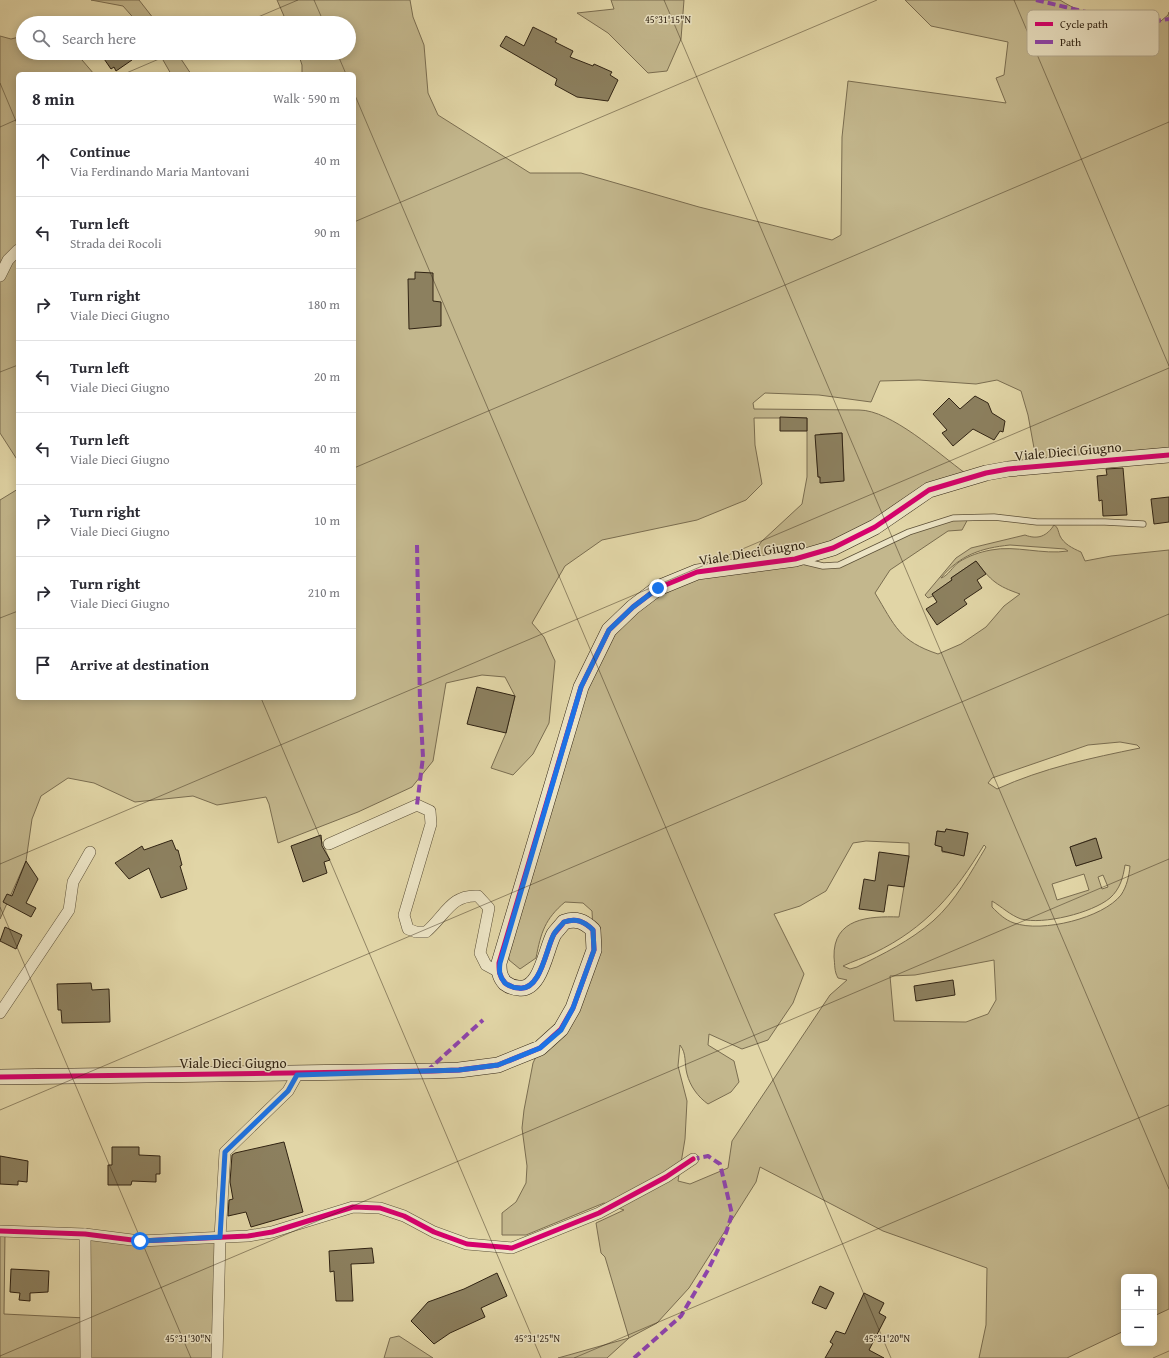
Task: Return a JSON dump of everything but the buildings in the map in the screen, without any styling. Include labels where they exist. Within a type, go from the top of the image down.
[{"type":"main road","name":"Viale Dieci Giugno","points":[[0,1078],[297,1075],[459,1070],[498,1065],[540,1048],[561,1030],[573,1008],[594,950],[593,930],[578,920],[564,922],[554,934],[540,971],[530,986],[523,989],[508,985],[502,979],[499,972],[500,963],[581,687],[609,630],[633,607],[658,588],[697,572],[795,559],[833,548],[875,526],[929,490],[979,475],[1008,469],[1169,455]]},
{"type":"street","points":[[0,276],[8,260],[16,252]]},
{"type":"street","name":"Viale Dieci Giugno","points":[[329,844],[417,805],[430,811],[431,824],[404,915],[408,929],[416,932],[426,932],[457,899],[467,895],[478,896],[488,908],[480,953],[486,965],[499,972]]},
{"type":"street","points":[[0,1013],[69,910],[72,882],[90,852]]},
{"type":"street","points":[[217,1358],[220,1237],[225,1152],[288,1091],[297,1075]]},
{"type":"street","points":[[0,1231],[85,1234],[140,1241],[220,1237],[272,1232],[353,1207],[380,1208],[404,1216],[434,1232],[467,1244],[512,1248],[599,1213],[666,1177],[693,1159]]},
{"type":"street","points":[[85,1234],[86,1358]]},
{"type":"lane","name":"Viale Dieci Giugno","points":[[795,559],[823,566],[839,565],[909,532],[953,518],[994,517],[1037,522],[1105,522],[1143,524]]},
{"type":"shaded area","points":[[91,0],[139,0],[152,16],[132,16],[123,6]]},
{"type":"shaded area","points":[[277,0],[410,0],[413,17],[424,45],[428,93],[438,115],[530,173],[581,173],[699,207],[832,240],[841,235],[842,137],[848,81],[1006,103],[996,78],[1004,75],[1008,42],[931,26],[905,0],[1060,0],[1080,10],[1027,10],[1027,56],[1159,56],[1159,23],[1168,15],[1169,12],[1169,448],[1036,459],[1028,415],[1021,391],[997,380],[976,384],[919,380],[880,381],[871,402],[819,395],[765,393],[753,403],[754,409],[859,410],[872,412],[885,417],[914,434],[965,473],[824,548],[752,557],[761,542],[802,504],[807,477],[807,418],[754,418],[755,445],[762,484],[746,500],[697,520],[602,540],[565,566],[532,623],[544,637],[555,661],[549,723],[533,754],[513,775],[491,768],[506,733],[515,696],[505,677],[482,675],[446,683],[433,761],[412,787],[358,812],[278,843],[266,797],[217,805],[193,796],[135,802],[94,783],[68,778],[41,796],[32,819],[26,861],[0,919],[0,500],[16,490],[16,700],[356,700],[356,72],[302,72],[300,60],[356,60],[356,16],[284,16]],"holes":[[[842,433],[844,480],[821,483],[820,477],[818,477],[816,442],[821,442],[820,434]]]},
{"type":"shaded area","points":[[611,0],[684,0],[681,39],[667,71],[648,73],[608,33],[577,13],[614,9]]},
{"type":"shaded area","points":[[0,36],[11,39],[16,38],[16,60],[82,60],[92,72],[16,72],[16,458],[0,433]]},
{"type":"shaded area","points":[[163,60],[182,60],[190,72],[170,72]]},
{"type":"shaded area","points":[[969,517],[962,530],[948,531],[890,570],[875,593],[893,623],[906,638],[925,649],[938,654],[961,644],[986,627],[1004,606],[1020,594],[995,582],[976,561],[951,578],[952,580],[932,594],[933,596],[928,598],[925,595],[956,558],[971,548],[1025,535],[1034,537],[1042,536],[1054,525],[1066,544],[1081,552],[1085,561],[1111,556],[1169,550],[1169,1309],[1157,1315],[1157,1274],[1121,1274],[1121,1332],[1067,1358],[979,1358],[986,1325],[987,1268],[883,1231],[760,1167],[756,1182],[689,1288],[657,1323],[629,1338],[605,1257],[601,1253],[596,1223],[624,1210],[604,1203],[526,1235],[502,1235],[502,1213],[516,1202],[526,1183],[527,1166],[522,1128],[533,1063],[540,1048],[561,1029],[594,950],[592,911],[583,903],[565,902],[548,920],[542,933],[536,958],[520,969],[509,960],[507,939],[581,687],[633,607],[697,572],[795,559],[823,566],[839,565],[936,522]],"holes":[[[1010,545],[1065,549],[1068,551],[1049,552],[1010,549],[987,551],[974,554],[963,560],[941,578],[948,570],[964,558],[980,551]],[[1120,742],[1137,745],[1140,748],[1050,769],[997,789],[988,783],[992,778],[1088,745]],[[946,829],[968,833],[964,855],[942,852],[942,847],[935,845],[937,831],[945,832]],[[1095,838],[1101,858],[1076,866],[1070,847]],[[866,841],[909,843],[909,856],[899,917],[876,917],[865,919],[846,927],[840,934],[835,944],[835,970],[838,978],[847,980],[830,995],[732,1141],[728,1168],[690,1184],[678,1181],[685,1139],[687,1101],[678,1066],[680,1045],[684,1055],[688,1078],[692,1087],[701,1098],[708,1104],[731,1092],[739,1082],[734,1061],[708,1045],[709,1034],[742,1049],[768,1040],[793,1003],[804,974],[774,914],[800,906],[826,891],[853,843]],[[984,845],[986,847],[962,886],[948,905],[933,921],[906,941],[867,962],[850,969],[843,966],[874,953],[909,932],[938,908],[962,879]],[[1125,865],[1130,866],[1125,888],[1121,895],[1112,903],[1087,917],[1055,925],[1026,926],[1008,920],[992,907],[992,901],[1017,917],[1030,920],[1054,919],[1080,913],[1102,903],[1113,895],[1119,887]],[[1084,874],[1089,890],[1057,900],[1052,884]],[[1103,875],[1108,887],[1102,889],[1098,877]],[[994,960],[996,1000],[988,1014],[966,1022],[894,1021],[890,976],[915,975]]]},
{"type":"shaded area","points":[[0,1231],[5,1232],[4,1314],[86,1318],[85,1234],[220,1237],[217,1358],[0,1358]]},
{"type":"shaded area","points":[[399,1336],[433,1358],[384,1358],[390,1338]]},
{"type":"shaded area","points":[[629,1338],[607,1358],[558,1358]]},
{"type":"marked path","points":[[1036,0],[1078,10]]},
{"type":"marked path","points":[[1159,21],[1169,19]]},
{"type":"marked path","points":[[417,545],[420,703],[423,757],[417,805]]},
{"type":"marked path","points":[[427,1071],[483,1020]]},
{"type":"marked path","points":[[634,1358],[681,1316],[708,1270],[726,1233],[732,1214],[720,1164],[708,1156],[693,1159]]},
{"type":"cycle path","points":[[0,1077],[459,1070],[498,1065],[540,1048],[561,1029],[573,1008],[594,950],[593,930],[580,921],[572,920],[564,922],[551,940],[538,976],[533,983],[526,987],[515,988],[505,983],[500,973],[499,963],[581,687],[609,630],[633,607],[658,588],[697,572],[795,559],[833,548],[875,527],[929,490],[986,473],[1008,469],[1169,455]]},
{"type":"cycle path","points":[[0,1231],[85,1234],[140,1241],[248,1236],[272,1232],[353,1207],[380,1208],[404,1216],[434,1232],[467,1244],[512,1248],[599,1213],[666,1177],[693,1159]]},
{"type":"route","points":[[140,1241],[220,1237],[225,1152],[288,1091],[297,1075],[431,1072],[498,1065],[540,1048],[561,1030],[573,1008],[586,975],[594,950],[593,930],[578,920],[564,922],[554,934],[540,971],[530,986],[523,989],[508,985],[502,979],[499,972],[500,963],[581,687],[609,630],[633,607],[658,588]]}]
